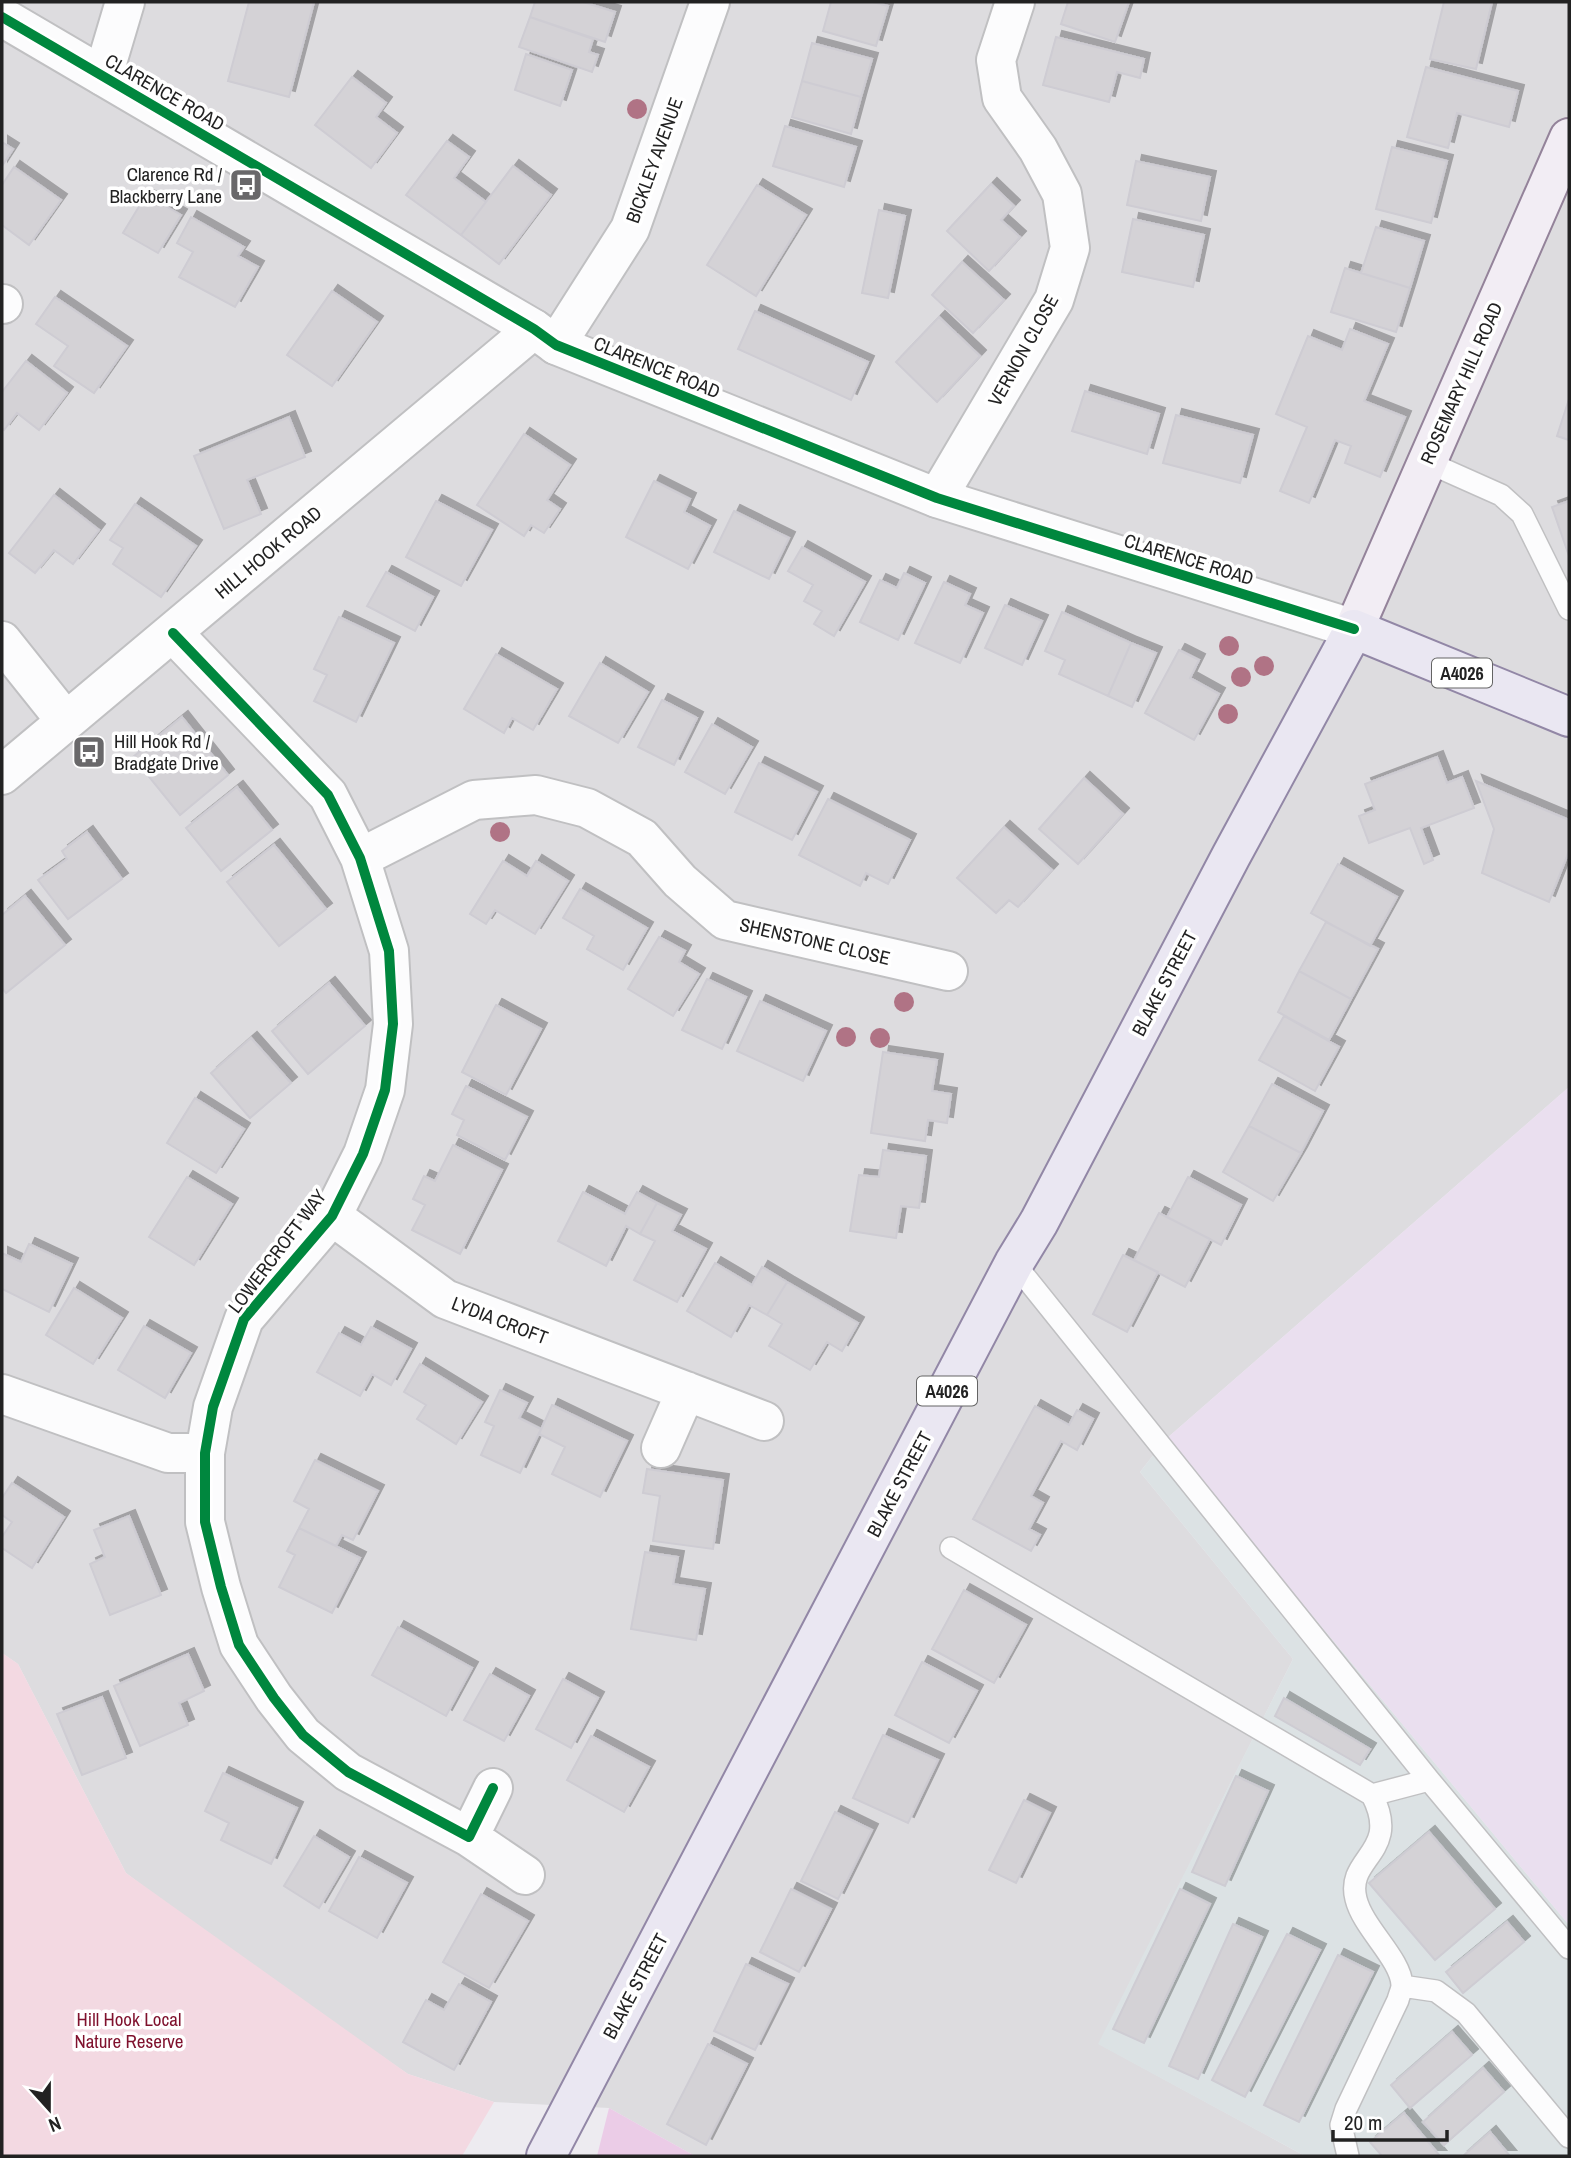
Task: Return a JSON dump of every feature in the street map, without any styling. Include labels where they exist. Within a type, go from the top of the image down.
[{"type":"main road","name":"ROSEMARY HILL ROAD","points":[[1354,629],[1427,462],[1560,181],[1569,138]]},
{"type":"main road","name":"A4026","points":[[1354,629],[1569,717]]},
{"type":"main road","name":"BLAKE STREET","points":[[546,2156],[1014,1264],[1040,1222],[1231,856],[1354,629]]},
{"type":"street","points":[[103,76],[125,2]]},
{"type":"street","name":"BICKLEY AVENUE","points":[[545,337],[630,229],[710,2]]},
{"type":"street","name":"VERNON CLOSE","points":[[937,498],[1054,300],[1070,248],[1062,194],[1038,149],[1002,98],[996,60],[1014,2]]},
{"type":"street","name":"CLARENCE ROAD","points":[[2,18],[545,337],[937,498],[1354,629]]},
{"type":"street","name":"HILL HOOK ROAD","points":[[2,775],[65,720],[545,337]]},
{"type":"street","name":"LOWERCROFT WAY","points":[[173,633],[328,794],[360,858],[389,951],[393,1024],[385,1090],[363,1154],[331,1216],[244,1319],[213,1408],[205,1453],[205,1522],[221,1587],[239,1645],[274,1698],[303,1735],[348,1772],[469,1837],[525,1875]]},
{"type":"street","points":[[2,641],[65,720]]},
{"type":"street","name":"SHENSTONE CLOSE","points":[[360,858],[474,800],[536,794],[587,808],[642,838],[680,881],[725,920],[948,971]]},
{"type":"street","name":"LYDIA CROFT","points":[[331,1216],[445,1299],[764,1421]]},
{"type":"street","points":[[661,1448],[686,1391]]},
{"type":"street","points":[[2,1394],[168,1454],[205,1453]]},
{"type":"street","points":[[469,1837],[493,1788]]},
{"type":"lane","points":[[1427,462],[1501,495],[1522,514],[1569,609]]},
{"type":"lane","points":[[1014,1264],[1429,1780],[1569,1948]]},
{"type":"lane","points":[[951,1548],[1372,1795],[1380,1810],[1381,1837],[1353,1886],[1356,1901],[1366,1923],[1391,1959],[1400,1975],[1402,1986],[1398,2000],[1359,2076],[1346,2109],[1341,2125],[1348,2156]]},
{"type":"lane","points":[[1372,1795],[1429,1780]]},
{"type":"lane","points":[[1402,1986],[1436,1991],[1466,2013],[1569,2137]]},
{"type":"shaded area","points":[[2,2],[1569,2],[1569,1087],[1166,1439],[1140,1472],[1293,1659],[1099,2044],[1305,2156],[695,2156],[609,2108],[494,2102],[408,2074],[229,1951],[126,1873],[18,1664],[2,1653]]},
{"type":"shaded area","points":[[1569,1087],[1569,1925],[1166,1439]]},
{"type":"shaded area","points":[[1166,1439],[1569,1925],[1569,2156],[1305,2156],[1098,2044],[1293,1659],[1140,1472]]},
{"type":"shaded area","points":[[609,2108],[695,2156],[597,2156]]},
{"type":"green space","name":"Hill Hook Local Nature Reserve","points":[[2,1653],[18,1664],[126,1873],[408,2074],[494,2102],[462,2156],[2,2156]]},
{"type":"building","points":[[249,2],[314,2],[289,97],[228,81]]},
{"type":"building","points":[[535,2],[583,2],[615,12],[605,42],[530,17]]},
{"type":"building","points":[[831,2],[873,2],[888,6],[876,46],[823,31]]},
{"type":"building","points":[[1068,2],[1129,2],[1115,42],[1061,24]]},
{"type":"building","points":[[1444,2],[1492,2],[1476,69],[1430,59]]},
{"type":"building","points":[[530,17],[593,39],[589,52],[598,55],[592,72],[519,47]]},
{"type":"building","points":[[1056,37],[1144,59],[1140,78],[1117,72],[1109,102],[1043,85]]},
{"type":"building","points":[[812,43],[872,59],[861,97],[802,81]]},
{"type":"building","points":[[526,54],[572,70],[560,106],[515,90]]},
{"type":"building","points":[[1426,67],[1518,91],[1509,127],[1457,113],[1448,148],[1407,137]]},
{"type":"building","points":[[352,77],[386,103],[376,117],[397,133],[371,168],[315,125]]},
{"type":"building","points":[[802,81],[861,97],[851,134],[792,117]]},
{"type":"building","points":[[785,126],[856,147],[844,187],[773,166]]},
{"type":"building","points":[[447,141],[469,157],[454,178],[486,202],[461,235],[406,195]]},
{"type":"building","points":[[2,142],[13,149],[2,166]]},
{"type":"building","points":[[1392,147],[1447,161],[1431,223],[1376,209]]},
{"type":"building","points":[[1136,161],[1210,177],[1201,221],[1127,205]]},
{"type":"building","points":[[513,166],[551,195],[499,264],[461,235]]},
{"type":"building","points":[[14,167],[61,200],[29,245],[2,225],[2,185]]},
{"type":"building","points":[[991,184],[1014,206],[1001,220],[1020,237],[989,271],[947,231]]},
{"type":"building","points":[[757,185],[806,215],[756,296],[707,265]]},
{"type":"building","points":[[146,195],[181,215],[158,253],[123,233]]},
{"type":"building","points":[[879,210],[905,216],[888,298],[862,293]]},
{"type":"building","points":[[191,217],[244,247],[238,256],[258,267],[235,307],[179,277],[193,252],[177,243]]},
{"type":"building","points":[[1133,219],[1204,235],[1193,287],[1122,272]]},
{"type":"building","points":[[1376,227],[1424,241],[1410,288],[1361,273]]},
{"type":"building","points":[[962,262],[1004,300],[973,333],[932,295]]},
{"type":"building","points":[[1345,268],[1410,288],[1396,332],[1331,312]]},
{"type":"building","points":[[332,291],[377,322],[332,386],[287,355]]},
{"type":"building","points":[[55,297],[127,346],[94,393],[54,366],[68,346],[36,324]]},
{"type":"building","points":[[755,311],[868,362],[851,400],[738,349]]},
{"type":"building","points":[[939,317],[980,356],[937,402],[896,362]]},
{"type":"building","points":[[1350,329],[1388,344],[1364,401],[1405,417],[1380,477],[1345,463],[1351,446],[1335,440],[1309,503],[1280,491],[1307,427],[1276,414],[1308,336],[1342,350]]},
{"type":"building","points":[[26,361],[67,393],[39,430],[17,413],[4,430],[2,392]]},
{"type":"building","points":[[1085,391],[1159,414],[1147,454],[1072,431]]},
{"type":"building","points":[[1569,399],[1569,440],[1557,436]]},
{"type":"building","points":[[1176,415],[1253,435],[1240,483],[1163,463]]},
{"type":"building","points":[[289,417],[305,457],[247,480],[261,514],[224,529],[194,456]]},
{"type":"building","points":[[524,434],[570,465],[547,500],[560,509],[544,533],[531,525],[524,536],[477,505]]},
{"type":"building","points":[[654,481],[690,499],[684,512],[710,526],[688,569],[626,537]]},
{"type":"building","points":[[54,495],[99,530],[73,564],[54,550],[35,573],[9,553]]},
{"type":"building","points":[[436,501],[492,530],[461,586],[406,557]]},
{"type":"building","points":[[1569,501],[1569,556],[1552,507]]},
{"type":"building","points":[[135,504],[196,546],[161,597],[113,564],[123,548],[110,540]]},
{"type":"building","points":[[734,511],[789,538],[769,579],[714,552]]},
{"type":"building","points":[[802,547],[865,582],[834,636],[814,624],[822,611],[804,601],[813,585],[788,571]]},
{"type":"building","points":[[386,572],[433,597],[415,631],[367,606]]},
{"type":"building","points":[[904,573],[925,583],[898,640],[860,622],[880,580],[897,588]]},
{"type":"building","points":[[944,582],[970,594],[965,605],[983,613],[960,663],[915,643]]},
{"type":"building","points":[[1005,605],[1042,621],[1022,665],[985,648]]},
{"type":"building","points":[[1062,612],[1131,643],[1108,696],[1059,674],[1065,660],[1045,651]]},
{"type":"building","points":[[339,617],[394,643],[356,722],[314,701],[327,675],[314,669]]},
{"type":"building","points":[[1131,643],[1156,653],[1132,707],[1108,696]]},
{"type":"building","points":[[1179,650],[1199,660],[1190,678],[1219,694],[1194,740],[1145,713]]},
{"type":"building","points":[[496,654],[557,689],[533,730],[512,718],[504,733],[464,709]]},
{"type":"building","points":[[600,663],[648,692],[618,743],[569,716]]},
{"type":"building","points":[[662,700],[697,718],[674,765],[638,747]]},
{"type":"building","points":[[182,717],[228,775],[180,815],[133,757]]},
{"type":"building","points":[[712,724],[752,747],[725,794],[685,772]]},
{"type":"building","points":[[1437,757],[1447,783],[1462,777],[1474,808],[1421,828],[1433,860],[1424,864],[1410,828],[1369,843],[1359,816],[1375,810],[1365,784]]},
{"type":"building","points":[[759,763],[817,792],[792,840],[735,812]]},
{"type":"building","points":[[1084,778],[1123,814],[1078,864],[1039,829]]},
{"type":"building","points":[[1476,781],[1569,820],[1569,851],[1549,902],[1482,873],[1494,829]]},
{"type":"building","points":[[237,787],[272,830],[221,871],[186,828]]},
{"type":"building","points":[[828,799],[910,840],[888,884],[866,873],[860,886],[799,855]]},
{"type":"building","points":[[1004,827],[1052,870],[1018,907],[1009,900],[996,913],[957,878]]},
{"type":"building","points":[[87,832],[122,879],[68,919],[38,880],[67,859],[62,851]]},
{"type":"building","points":[[274,845],[326,909],[279,946],[227,882]]},
{"type":"building","points":[[503,861],[527,876],[536,861],[568,881],[535,934],[495,910],[486,924],[470,914]]},
{"type":"building","points":[[1338,864],[1397,897],[1370,946],[1311,913]]},
{"type":"building","points":[[580,889],[647,928],[623,970],[587,949],[594,936],[563,918]]},
{"type":"building","points":[[25,896],[65,945],[6,993],[2,988],[2,915]]},
{"type":"building","points":[[1326,922],[1378,949],[1351,999],[1299,971]]},
{"type":"building","points":[[659,937],[685,951],[679,962],[699,974],[673,1016],[628,989]]},
{"type":"building","points":[[1299,971],[1351,999],[1329,1040],[1278,1012]]},
{"type":"building","points":[[707,979],[746,997],[722,1049],[682,1030]]},
{"type":"building","points":[[329,983],[365,1026],[308,1074],[272,1031]]},
{"type":"building","points":[[760,1001],[826,1031],[803,1081],[737,1051]]},
{"type":"building","points":[[496,1005],[541,1029],[506,1095],[462,1072]]},
{"type":"building","points":[[1284,1016],[1339,1047],[1315,1091],[1259,1060]]},
{"type":"building","points":[[251,1038],[291,1083],[250,1118],[211,1073]]},
{"type":"building","points":[[883,1052],[937,1060],[932,1091],[951,1094],[947,1123],[928,1120],[925,1141],[871,1133]]},
{"type":"building","points":[[1272,1084],[1323,1111],[1301,1153],[1249,1126]]},
{"type":"building","points":[[466,1086],[527,1117],[505,1160],[457,1135],[464,1120],[452,1114]]},
{"type":"building","points":[[195,1098],[244,1129],[216,1173],[167,1143]]},
{"type":"building","points":[[1249,1126],[1301,1153],[1273,1201],[1223,1172]]},
{"type":"building","points":[[453,1145],[502,1170],[460,1254],[412,1230],[425,1205],[413,1199],[424,1176],[435,1181]]},
{"type":"building","points":[[883,1150],[926,1156],[919,1208],[901,1206],[896,1238],[850,1231],[859,1175],[879,1177]]},
{"type":"building","points":[[187,1177],[232,1204],[194,1265],[149,1237]]},
{"type":"building","points":[[1188,1177],[1241,1205],[1221,1245],[1167,1217]]},
{"type":"building","points":[[583,1192],[625,1214],[637,1192],[657,1203],[640,1234],[626,1226],[606,1266],[558,1241]]},
{"type":"building","points":[[657,1203],[681,1215],[672,1231],[706,1249],[677,1302],[634,1280],[655,1241],[640,1234]]},
{"type":"building","points":[[1159,1213],[1210,1239],[1185,1287],[1134,1260]]},
{"type":"building","points":[[29,1244],[72,1264],[49,1312],[2,1289],[2,1253],[21,1262]]},
{"type":"building","points":[[1123,1255],[1158,1272],[1127,1332],[1093,1314]]},
{"type":"building","points":[[715,1263],[752,1285],[762,1267],[787,1282],[767,1315],[749,1305],[731,1337],[687,1311]]},
{"type":"building","points":[[787,1282],[858,1323],[842,1351],[827,1342],[810,1370],[769,1346],[782,1324],[767,1315]]},
{"type":"building","points":[[74,1288],[122,1318],[93,1364],[46,1335]]},
{"type":"building","points":[[144,1326],[191,1353],[165,1398],[118,1370]]},
{"type":"building","points":[[371,1327],[411,1349],[391,1385],[372,1374],[360,1396],[317,1372],[339,1333],[361,1345]]},
{"type":"building","points":[[420,1364],[482,1402],[456,1444],[417,1419],[426,1405],[404,1392]]},
{"type":"building","points":[[500,1390],[527,1403],[519,1418],[541,1429],[520,1473],[481,1455],[494,1426],[485,1422]]},
{"type":"building","points":[[552,1405],[627,1441],[600,1497],[552,1474],[565,1447],[539,1434]]},
{"type":"building","points":[[1035,1406],[1069,1425],[1077,1410],[1093,1419],[1077,1450],[1061,1441],[1031,1496],[1043,1503],[1029,1529],[1040,1535],[1031,1551],[973,1519]]},
{"type":"building","points":[[315,1460],[378,1491],[353,1540],[342,1535],[336,1546],[299,1528],[309,1509],[294,1501]]},
{"type":"building","points":[[647,1469],[723,1480],[713,1549],[653,1541],[660,1496],[643,1493]]},
{"type":"building","points":[[12,1483],[64,1517],[32,1568],[2,1548],[2,1537],[12,1522],[2,1515],[2,1498]]},
{"type":"building","points":[[129,1516],[161,1595],[110,1615],[90,1564],[105,1557],[94,1530]]},
{"type":"building","points":[[299,1528],[360,1558],[332,1613],[279,1587],[295,1555],[287,1551]]},
{"type":"building","points":[[645,1552],[678,1557],[673,1584],[705,1589],[696,1640],[631,1629]]},
{"type":"building","points":[[964,1590],[1026,1625],[994,1683],[932,1649]]},
{"type":"building","points":[[398,1627],[472,1668],[446,1716],[372,1675]]},
{"type":"building","points":[[188,1654],[204,1691],[179,1703],[188,1725],[140,1746],[114,1686]]},
{"type":"building","points":[[922,1662],[977,1691],[949,1743],[895,1715]]},
{"type":"building","points":[[490,1674],[529,1696],[504,1741],[464,1720]]},
{"type":"building","points":[[563,1679],[598,1698],[571,1748],[536,1729]]},
{"type":"building","points":[[102,1697],[126,1758],[82,1775],[57,1714]]},
{"type":"building","points":[[1284,1698],[1370,1749],[1360,1765],[1275,1716]]},
{"type":"building","points":[[883,1735],[938,1760],[908,1823],[853,1798]]},
{"type":"building","points":[[591,1736],[649,1767],[624,1812],[567,1780]]},
{"type":"building","points":[[223,1773],[297,1808],[271,1864],[221,1840],[229,1823],[205,1811]]},
{"type":"building","points":[[1236,1776],[1268,1791],[1225,1886],[1192,1872]]},
{"type":"building","points":[[1024,1800],[1050,1813],[1016,1883],[989,1870]]},
{"type":"building","points":[[835,1812],[872,1830],[838,1899],[801,1881]]},
{"type":"building","points":[[1429,1832],[1495,1909],[1435,1960],[1369,1883]]},
{"type":"building","points":[[314,1836],[349,1857],[319,1908],[284,1886]]},
{"type":"building","points":[[359,1857],[407,1883],[377,1938],[329,1911]]},
{"type":"building","points":[[791,1889],[831,1909],[799,1972],[760,1952]]},
{"type":"building","points":[[1180,1889],[1210,1904],[1144,2043],[1113,2029]]},
{"type":"building","points":[[481,1894],[528,1921],[489,1988],[443,1962]]},
{"type":"building","points":[[1507,1922],[1524,1942],[1463,1993],[1446,1972]]},
{"type":"building","points":[[1233,1924],[1262,1937],[1198,2079],[1169,2066]]},
{"type":"building","points":[[1287,1934],[1320,1950],[1245,2097],[1212,2080]]},
{"type":"building","points":[[1338,1955],[1373,1972],[1299,2122],[1264,2105]]},
{"type":"building","points":[[746,1964],[788,1984],[755,2050],[714,2031]]},
{"type":"building","points":[[459,1984],[491,2002],[454,2070],[403,2042],[426,2000],[444,2010]]},
{"type":"building","points":[[1452,2032],[1472,2055],[1410,2108],[1391,2085]]},
{"type":"building","points":[[708,2044],[747,2064],[706,2145],[667,2124]]},
{"type":"building","points":[[1483,2068],[1504,2092],[1444,2145],[1423,2122]]},
{"type":"building","points":[[1404,2113],[1440,2156],[1382,2156],[1370,2142]]},
{"type":"building","points":[[1490,2132],[1510,2156],[1463,2156]]},
{"type":"cycle path","points":[[2,17],[534,329],[556,345],[937,498],[1354,629]]},
{"type":"cycle path","points":[[173,633],[328,795],[360,858],[389,951],[393,1024],[385,1090],[363,1154],[332,1216],[244,1319],[213,1407],[205,1453],[205,1522],[221,1587],[239,1645],[274,1698],[303,1735],[348,1772],[469,1837],[493,1788]]},
{"type":"place","name":"Clarence Rd / Blackberry Lane","points":[[246,185]]},
{"type":"place","name":"Hill Hook Rd / Bradgate Drive","points":[[89,752]]}]
